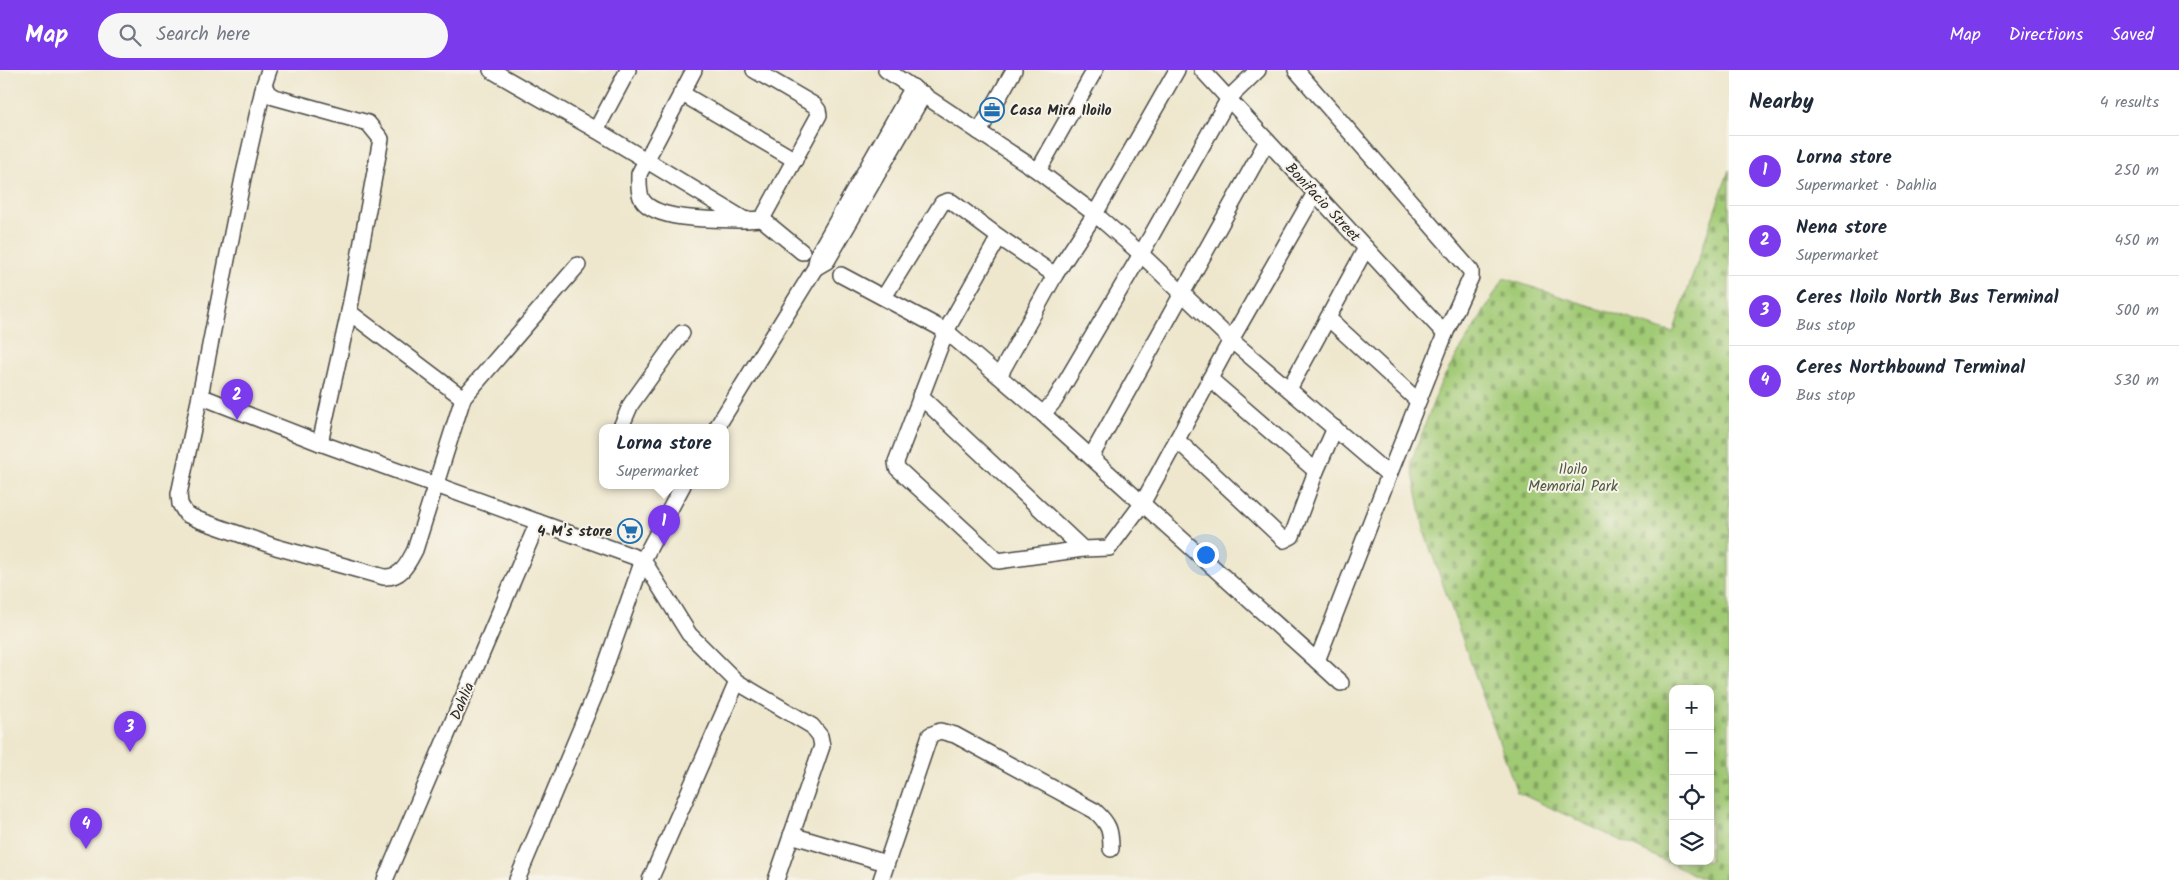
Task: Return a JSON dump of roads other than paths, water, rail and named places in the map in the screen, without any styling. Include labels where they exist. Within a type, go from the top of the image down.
[{"type":"street","points":[[269,70],[243,178],[179,494],[186,514],[217,527],[276,547],[384,577],[392,578],[399,574],[415,550],[463,398],[578,264]]},
{"type":"street","points":[[491,70],[596,130],[745,220]]},
{"type":"street","points":[[596,130],[628,70]]},
{"type":"street","points":[[694,70],[680,93],[639,174],[639,188],[643,200],[650,206],[680,218],[762,219],[802,252]]},
{"type":"street","points":[[754,70],[818,110],[819,115],[762,219]]},
{"type":"street","points":[[886,70],[1038,170],[1095,214],[1141,254],[1182,296],[1231,340],[1389,475]]},
{"type":"street","points":[[980,132],[1014,70]]},
{"type":"street","points":[[1038,170],[1095,70]]},
{"type":"street","points":[[999,376],[1055,276],[1095,214],[1176,70]]},
{"type":"street","name":"Bonifacio Street","points":[[1202,70],[1445,334]]},
{"type":"street","points":[[1043,414],[1055,400],[1141,254],[1229,98],[1258,70]]},
{"type":"street","points":[[1296,70],[1471,271],[1472,277],[1445,334],[1316,661]]},
{"type":"street","points":[[264,85],[268,93],[274,97],[368,124],[381,140],[349,312],[320,443]]},
{"type":"street","points":[[719,424],[815,268],[827,261],[827,250],[919,91]]},
{"type":"street","points":[[680,93],[794,160]]},
{"type":"street","points":[[1091,458],[1267,141]]},
{"type":"street","points":[[999,237],[946,331],[896,462],[900,473],[998,561],[1083,549],[1109,548],[1142,504],[1231,340],[1315,193]]},
{"type":"street","points":[[884,297],[942,203],[948,200],[1055,276]]},
{"type":"street","points":[[1289,389],[1366,248]]},
{"type":"street","points":[[841,275],[946,331],[1043,414],[1341,683]]},
{"type":"street","points":[[349,312],[463,398]]},
{"type":"street","points":[[1328,318],[1418,401]]},
{"type":"street","points":[[622,424],[631,404],[682,333]]},
{"type":"street","points":[[1210,379],[1316,471]]},
{"type":"street","points":[[200,396],[320,443],[643,560],[689,634],[737,682],[812,726],[820,736],[822,746],[776,880]]},
{"type":"street","points":[[920,396],[1083,549]]},
{"type":"street","points":[[1177,440],[1284,540],[1292,536],[1316,471],[1335,428]]},
{"type":"street","points":[[517,880],[597,690],[643,560],[681,489]]},
{"type":"street","name":"Dahlia","points":[[385,880],[538,522]]},
{"type":"street","points":[[650,880],[737,682]]},
{"type":"street","points":[[881,880],[930,735],[940,731],[955,735],[1095,811],[1104,819],[1111,831],[1111,849]]},
{"type":"street","points":[[791,835],[886,862]]},
{"type":"place","name":"Casa Mira Iloilo","points":[[992,110]]},
{"type":"place","name":"Nena store","points":[[237,420]]},
{"type":"place","name":"4 M's store","points":[[630,531]]},
{"type":"place","name":"Lorna store","points":[[664,546]]},
{"type":"place","name":"Ceres Iloilo North Bus Terminal","points":[[130,752]]},
{"type":"place","name":"Ceres Northbound Terminal","points":[[86,849]]},
{"type":"park label","name":"Iloilo Memorial Park","points":[[1573,478]]}]
